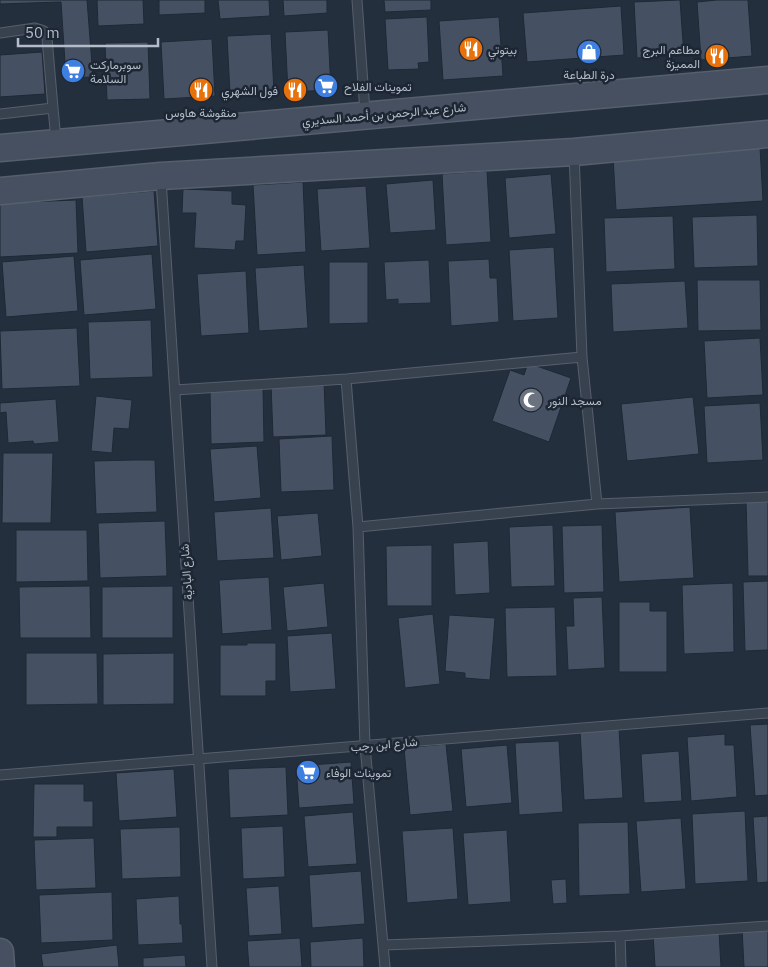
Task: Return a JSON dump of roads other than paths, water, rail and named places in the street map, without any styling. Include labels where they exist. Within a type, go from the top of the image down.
[{"type":"street","name":"شارع عبد الرحمن بن أحمد السديري","points":[[0,148],[768,80]]},
{"type":"street","points":[[0,191],[161,176],[574,152],[768,134]]},
{"type":"street","points":[[0,952],[1,967]]},
{"type":"lane","points":[[357,0],[365,115]]},
{"type":"lane","points":[[0,32],[35,28],[44,31],[47,38],[56,143]]},
{"type":"lane","points":[[0,114],[52,108]]},
{"type":"lane","points":[[574,152],[582,357],[597,504]]},
{"type":"lane","name":"شارع البادية","points":[[161,176],[212,967]]},
{"type":"lane","points":[[174,390],[346,379],[582,357]]},
{"type":"lane","points":[[346,379],[358,527],[365,746],[385,967]]},
{"type":"lane","points":[[358,527],[597,504],[768,497]]},
{"type":"lane","name":"شارع ابن رجب","points":[[0,774],[768,713]]},
{"type":"lane","points":[[384,945],[620,936],[768,926]]},
{"type":"lane","points":[[620,936],[621,967]]},
{"type":"place","name":"بيتوتي","points":[[471,49]]},
{"type":"place","name":"درة الطباعة","points":[[589,52]]},
{"type":"place","name":"مطاعم البرج المميزة","points":[[717,56]]},
{"type":"place","name":"سوبرماركت السلامة","points":[[73,71]]},
{"type":"place","name":"تموينات الفلاح","points":[[326,86]]},
{"type":"place","name":"منقوشة هاوس","points":[[201,90]]},
{"type":"place","name":"فول الشهري","points":[[295,90]]},
{"type":"place","name":"مسجد النور","points":[[531,400]]},
{"type":"place","name":"تموينات الوفاء","points":[[308,772]]}]
